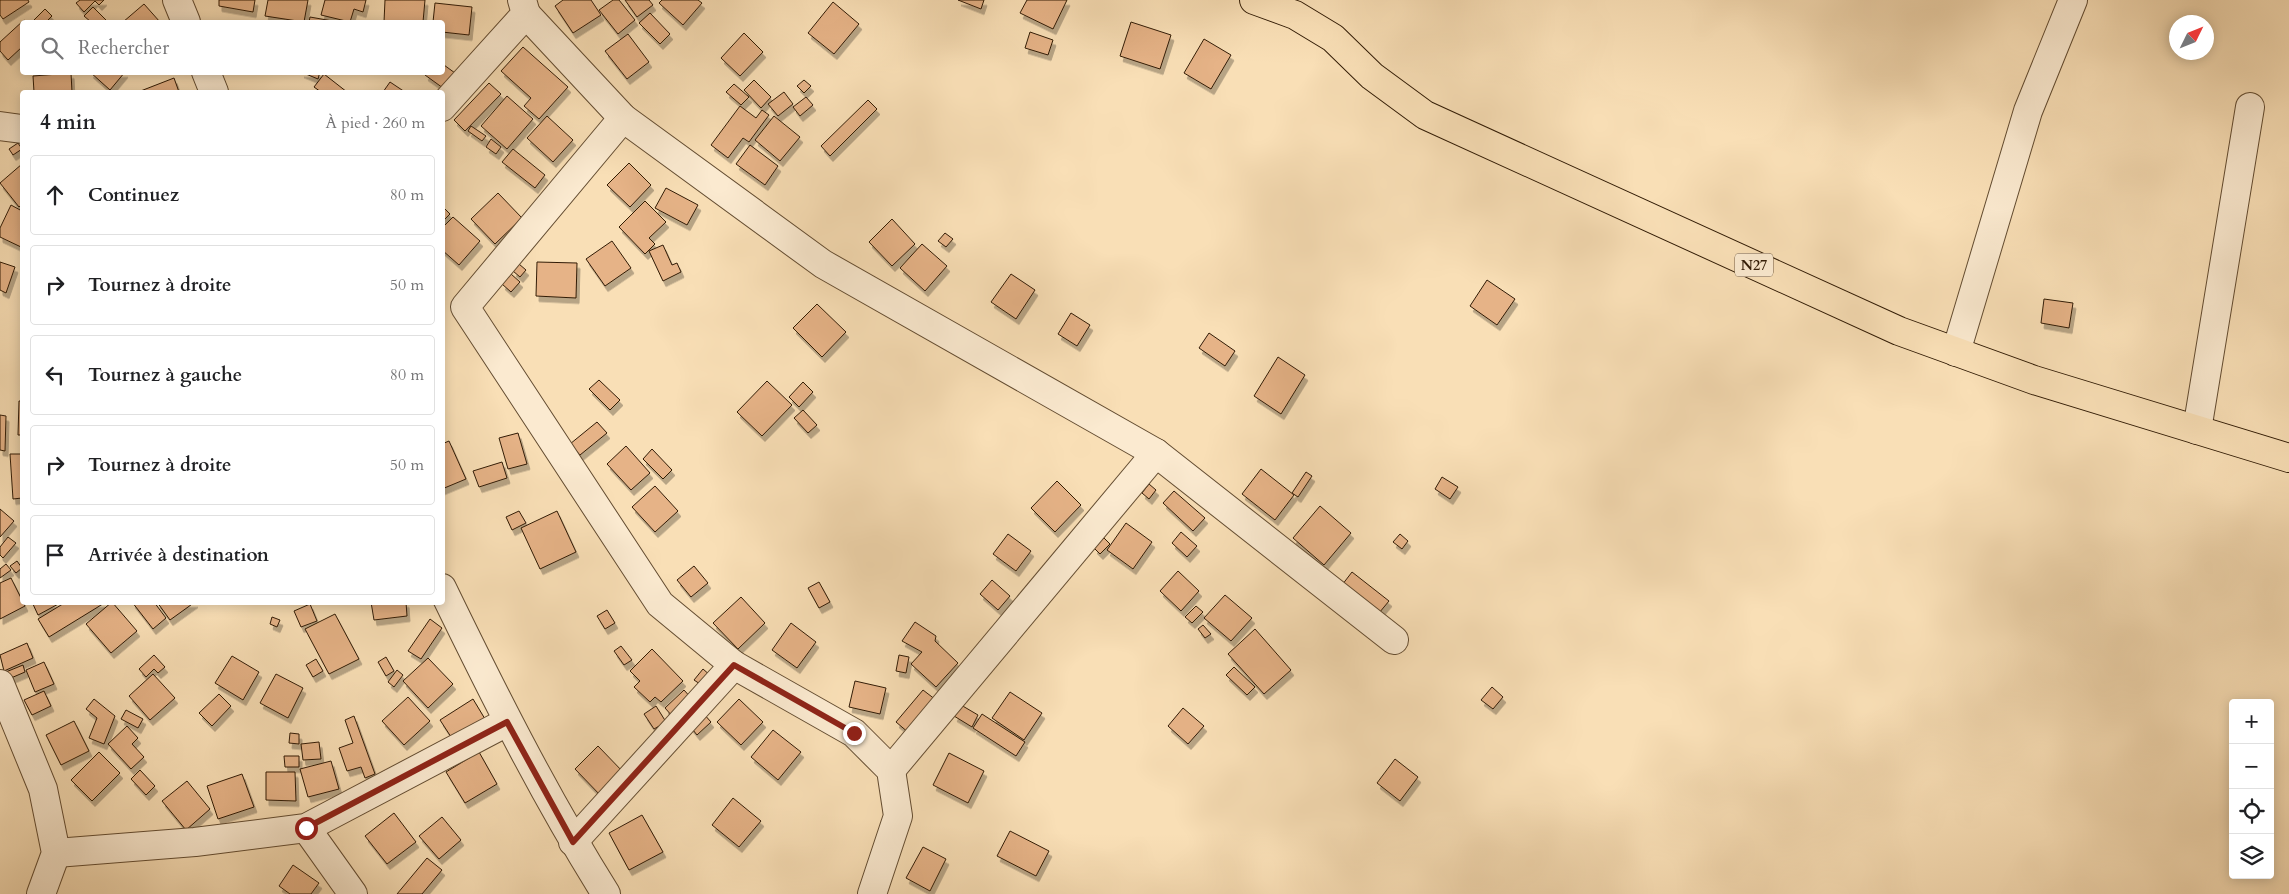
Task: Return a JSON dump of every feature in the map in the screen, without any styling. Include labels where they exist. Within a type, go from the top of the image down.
[{"type":"main road","name":"N27","points":[[1254,0],[1295,15],[1332,38],[1372,76],[1425,115],[1899,331],[2034,380],[2289,458]]},
{"type":"street","points":[[178,0],[185,20]]},
{"type":"street","points":[[1956,352],[2028,111],[2073,0]]},
{"type":"street","points":[[445,103],[524,7],[623,118],[823,264],[1156,453],[1394,640]]},
{"type":"street","points":[[207,75],[213,90]]},
{"type":"street","points":[[2197,430],[2250,108]]},
{"type":"street","points":[[623,118],[465,307],[660,604],[734,665],[854,733],[891,770],[898,816],[872,894]]},
{"type":"street","points":[[0,126],[20,129]]},
{"type":"street","points":[[891,770],[1156,453]]},
{"type":"street","points":[[445,594],[507,722],[573,842],[606,894]]},
{"type":"street","points":[[573,842],[734,665]]},
{"type":"street","points":[[0,684],[43,789],[56,853],[41,894]]},
{"type":"street","points":[[56,853],[195,842],[306,828],[507,722]]},
{"type":"street","points":[[306,828],[353,894]]},
{"type":"building","points":[[0,0],[28,0],[29,2],[3,19],[0,15]]},
{"type":"building","points":[[80,0],[104,0],[99,5],[95,1],[84,12],[76,3]]},
{"type":"building","points":[[219,0],[255,0],[253,12],[219,6]]},
{"type":"building","points":[[268,0],[308,0],[304,20],[265,16]]},
{"type":"building","points":[[325,0],[366,0],[363,12],[354,9],[351,20],[321,15]]},
{"type":"building","points":[[385,0],[425,0],[423,20],[384,20]]},
{"type":"building","points":[[563,0],[591,0],[601,15],[573,33],[555,6]]},
{"type":"building","points":[[613,0],[619,0],[635,20],[618,34],[599,10]]},
{"type":"building","points":[[625,0],[649,0],[653,5],[637,17]]},
{"type":"building","points":[[662,0],[698,0],[702,3],[683,25],[659,3]]},
{"type":"building","points":[[958,0],[984,0],[981,9]]},
{"type":"building","points":[[1027,0],[1067,0],[1053,29],[1020,13]]},
{"type":"building","points":[[833,2],[859,24],[834,54],[808,33]]},
{"type":"building","points":[[435,3],[472,7],[469,35],[445,32],[445,20],[433,20]]},
{"type":"building","points":[[144,4],[158,20],[125,20]]},
{"type":"building","points":[[93,7],[106,20],[89,20],[84,16]]},
{"type":"building","points":[[45,9],[52,16],[48,20],[34,20]]},
{"type":"building","points":[[650,13],[670,34],[660,44],[639,23]]},
{"type":"building","points":[[310,17],[327,20],[309,20]]},
{"type":"building","points":[[1131,22],[1171,35],[1160,69],[1120,56]]},
{"type":"building","points":[[20,24],[20,49],[8,60],[0,51],[0,42]]},
{"type":"building","points":[[1030,32],[1053,40],[1048,55],[1025,48]]},
{"type":"building","points":[[744,33],[763,52],[740,76],[721,58]]},
{"type":"building","points":[[628,34],[649,62],[627,79],[605,51]]},
{"type":"building","points":[[1204,39],[1231,55],[1211,89],[1184,73]]},
{"type":"building","points":[[523,47],[568,87],[539,119],[524,106],[531,98],[501,71]]},
{"type":"building","points":[[445,66],[455,73],[443,88],[425,75],[445,75]]},
{"type":"building","points":[[71,75],[72,90],[34,90],[33,76]]},
{"type":"building","points":[[93,75],[122,75],[110,90]]},
{"type":"building","points":[[308,75],[319,75],[318,79]]},
{"type":"building","points":[[325,75],[344,90],[318,90],[314,87]]},
{"type":"building","points":[[174,78],[178,90],[143,90]]},
{"type":"building","points":[[754,80],[771,97],[761,108],[744,90]]},
{"type":"building","points":[[804,80],[811,86],[804,93],[797,86]]},
{"type":"building","points":[[390,82],[402,90],[384,90]]},
{"type":"building","points":[[489,83],[501,94],[465,131],[454,120]]},
{"type":"building","points":[[734,84],[749,97],[741,105],[726,92]]},
{"type":"building","points":[[784,92],[793,104],[778,116],[768,104]]},
{"type":"building","points":[[507,96],[533,119],[507,149],[481,126]]},
{"type":"building","points":[[806,97],[813,105],[800,116],[793,107]]},
{"type":"building","points":[[868,100],[877,109],[830,156],[821,146]]},
{"type":"building","points":[[740,106],[756,118],[762,110],[769,115],[749,142],[743,138],[728,158],[711,145]]},
{"type":"building","points":[[547,116],[573,140],[553,162],[527,138]]},
{"type":"building","points":[[774,116],[800,137],[780,161],[755,140]]},
{"type":"building","points":[[471,126],[486,136],[482,141],[468,131]]},
{"type":"building","points":[[491,139],[501,147],[496,154],[486,147]]},
{"type":"building","points":[[18,143],[20,146],[20,150],[13,155],[9,149]]},
{"type":"building","points":[[750,145],[778,166],[765,185],[736,164]]},
{"type":"building","points":[[513,149],[545,175],[535,188],[502,162]]},
{"type":"building","points":[[629,163],[651,185],[630,207],[607,185]]},
{"type":"building","points":[[20,166],[19,207],[0,183]]},
{"type":"building","points":[[666,188],[698,205],[687,225],[655,208]]},
{"type":"building","points":[[498,193],[522,218],[495,244],[471,219]]},
{"type":"building","points":[[645,201],[666,222],[649,238],[655,244],[645,254],[619,227]]},
{"type":"building","points":[[11,205],[20,210],[20,247],[0,237],[0,228]]},
{"type":"building","points":[[445,209],[450,214],[445,219]]},
{"type":"building","points":[[453,217],[480,241],[459,265],[445,253],[445,225]]},
{"type":"building","points":[[892,219],[915,244],[892,266],[869,242]]},
{"type":"building","points":[[945,233],[953,239],[946,247],[938,241]]},
{"type":"building","points":[[612,241],[631,268],[605,286],[586,259]]},
{"type":"building","points":[[922,244],[947,266],[925,291],[900,268]]},
{"type":"building","points":[[663,245],[672,265],[677,263],[681,272],[663,281],[649,251]]},
{"type":"building","points":[[0,262],[15,267],[6,293],[0,290]]},
{"type":"building","points":[[537,262],[577,263],[576,298],[536,296]]},
{"type":"building","points":[[519,264],[526,270],[520,277],[513,271]]},
{"type":"building","points":[[511,274],[520,282],[511,292],[502,284]]},
{"type":"building","points":[[1011,274],[1035,290],[1016,319],[991,302]]},
{"type":"building","points":[[1487,280],[1515,299],[1497,325],[1470,306]]},
{"type":"building","points":[[2044,299],[2073,303],[2069,328],[2041,323]]},
{"type":"building","points":[[817,304],[846,332],[822,357],[793,328]]},
{"type":"building","points":[[1071,313],[1090,325],[1077,346],[1058,334]]},
{"type":"building","points":[[1209,333],[1235,351],[1225,366],[1199,348]]},
{"type":"building","points":[[1278,357],[1305,375],[1281,414],[1254,396]]},
{"type":"building","points":[[599,380],[620,400],[610,410],[589,389]]},
{"type":"building","points":[[767,381],[792,405],[762,436],[737,412]]},
{"type":"building","points":[[803,382],[813,392],[799,407],[789,397]]},
{"type":"building","points":[[19,401],[20,401],[20,435],[18,435]]},
{"type":"building","points":[[803,410],[817,425],[808,433],[794,418]]},
{"type":"building","points":[[0,415],[6,416],[5,451],[0,450]]},
{"type":"building","points":[[597,422],[607,433],[580,455],[570,444]]},
{"type":"building","points":[[518,433],[527,464],[508,469],[499,438]]},
{"type":"building","points":[[449,441],[466,479],[445,488],[445,443]]},
{"type":"building","points":[[626,446],[650,473],[631,490],[607,464]]},
{"type":"building","points":[[652,449],[672,470],[663,479],[643,459]]},
{"type":"building","points":[[10,454],[20,454],[20,498],[13,499]]},
{"type":"building","points":[[502,462],[507,478],[479,487],[473,471]]},
{"type":"building","points":[[1261,469],[1294,495],[1275,520],[1242,494]]},
{"type":"building","points":[[1306,472],[1312,476],[1298,497],[1292,493]]},
{"type":"building","points":[[1442,477],[1458,487],[1450,499],[1435,489]]},
{"type":"building","points":[[1057,481],[1081,505],[1055,532],[1031,508]]},
{"type":"building","points":[[1149,484],[1156,490],[1149,499],[1142,493]]},
{"type":"building","points":[[655,486],[678,511],[655,532],[632,507]]},
{"type":"building","points":[[1174,491],[1205,518],[1193,531],[1163,503]]},
{"type":"building","points":[[1320,506],[1351,533],[1324,565],[1293,538]]},
{"type":"building","points":[[0,509],[14,521],[0,537]]},
{"type":"building","points":[[519,511],[526,523],[512,530],[506,517]]},
{"type":"building","points":[[557,511],[576,552],[540,569],[521,528]]},
{"type":"building","points":[[1126,523],[1152,542],[1133,569],[1107,550]]},
{"type":"building","points":[[1181,532],[1197,546],[1187,557],[1172,543]]},
{"type":"building","points":[[1008,534],[1031,551],[1016,571],[993,554]]},
{"type":"building","points":[[1400,534],[1408,541],[1402,549],[1393,542]]},
{"type":"building","points":[[8,537],[16,543],[3,558],[0,555],[0,547]]},
{"type":"building","points":[[1104,538],[1110,544],[1100,554],[1094,548]]},
{"type":"building","points":[[17,561],[20,570],[16,573],[10,566]]},
{"type":"building","points":[[6,564],[11,570],[0,578],[0,569]]},
{"type":"building","points":[[694,566],[708,583],[691,597],[677,580]]},
{"type":"building","points":[[1178,571],[1199,591],[1181,611],[1160,591]]},
{"type":"building","points":[[1352,572],[1389,601],[1379,613],[1342,585]]},
{"type":"building","points":[[11,578],[20,596],[20,605],[25,606],[0,619],[0,583]]},
{"type":"building","points":[[992,580],[1010,596],[998,610],[980,594]]},
{"type":"building","points":[[819,582],[830,602],[819,608],[808,588]]},
{"type":"building","points":[[1225,595],[1252,618],[1231,641],[1204,618]]},
{"type":"building","points":[[741,597],[765,623],[738,649],[713,623]]},
{"type":"building","points":[[33,605],[56,605],[38,615]]},
{"type":"building","points":[[61,605],[101,605],[49,637],[38,619]]},
{"type":"building","points":[[108,605],[115,605],[137,631],[111,653],[86,624]]},
{"type":"building","points":[[134,605],[156,605],[166,618],[153,629]]},
{"type":"building","points":[[159,605],[191,605],[170,620]]},
{"type":"building","points":[[310,605],[317,621],[301,627],[294,611]]},
{"type":"building","points":[[372,605],[406,605],[407,616],[374,620]]},
{"type":"building","points":[[1196,606],[1203,612],[1192,623],[1185,617]]},
{"type":"building","points":[[607,610],[615,623],[605,629],[597,616]]},
{"type":"building","points":[[335,614],[359,659],[329,674],[305,629]]},
{"type":"building","points":[[272,617],[280,620],[277,627],[270,624]]},
{"type":"building","points":[[430,619],[442,628],[421,659],[408,651]]},
{"type":"building","points":[[915,622],[936,636],[935,641],[958,663],[936,687],[911,664],[922,652],[902,641]]},
{"type":"building","points":[[791,623],[816,642],[797,668],[772,650]]},
{"type":"building","points":[[1203,625],[1211,634],[1205,638],[1198,629]]},
{"type":"building","points":[[1255,629],[1291,670],[1264,694],[1228,654]]},
{"type":"building","points":[[27,643],[33,658],[4,671],[0,655]]},
{"type":"building","points":[[621,646],[632,660],[624,665],[614,651]]},
{"type":"building","points":[[652,649],[683,681],[661,702],[655,697],[650,702],[634,687],[640,681],[630,671]]},
{"type":"building","points":[[154,655],[165,667],[158,673],[154,669],[146,677],[139,669]]},
{"type":"building","points":[[899,655],[909,657],[906,673],[896,671]]},
{"type":"building","points":[[232,656],[259,672],[243,700],[215,683]]},
{"type":"building","points":[[386,657],[394,671],[386,676],[378,662]]},
{"type":"building","points":[[428,658],[453,684],[428,708],[403,681]]},
{"type":"building","points":[[316,659],[323,671],[313,677],[306,665]]},
{"type":"building","points":[[44,662],[54,684],[35,692],[26,670]]},
{"type":"building","points":[[23,665],[25,672],[4,681],[1,674]]},
{"type":"building","points":[[1234,667],[1255,687],[1247,695],[1226,675]]},
{"type":"building","points":[[703,669],[711,676],[703,686],[694,680]]},
{"type":"building","points":[[397,670],[403,675],[394,687],[388,682]]},
{"type":"building","points":[[153,674],[175,698],[150,720],[129,696]]},
{"type":"building","points":[[276,674],[303,688],[288,718],[260,703]]},
{"type":"building","points":[[855,681],[886,688],[880,714],[849,707]]},
{"type":"building","points":[[1492,687],[1503,697],[1493,709],[1481,700]]},
{"type":"building","points":[[684,690],[692,699],[673,717],[665,708]]},
{"type":"building","points":[[923,690],[936,700],[909,733],[896,722]]},
{"type":"building","points":[[44,691],[51,706],[32,715],[24,700]]},
{"type":"building","points":[[1010,692],[1042,713],[1024,740],[992,718]]},
{"type":"building","points":[[219,694],[231,706],[212,726],[199,713]]},
{"type":"building","points":[[408,697],[430,721],[404,745],[382,721]]},
{"type":"building","points":[[94,699],[115,716],[104,744],[89,738],[97,718],[86,709]]},
{"type":"building","points":[[473,699],[485,719],[453,740],[440,720]]},
{"type":"building","points":[[739,699],[763,722],[741,745],[717,722]]},
{"type":"building","points":[[961,705],[978,715],[972,727],[954,716]]},
{"type":"building","points":[[656,706],[666,722],[654,729],[644,714]]},
{"type":"building","points":[[1183,708],[1204,726],[1188,744],[1168,726]]},
{"type":"building","points":[[126,710],[143,719],[138,728],[121,719]]},
{"type":"building","points":[[703,713],[711,722],[697,735],[689,725]]},
{"type":"building","points":[[982,714],[1025,742],[1016,756],[973,728]]},
{"type":"building","points":[[354,716],[375,774],[365,778],[361,767],[347,771],[339,748],[353,743],[345,720]]},
{"type":"building","points":[[74,721],[89,751],[61,765],[46,735]]},
{"type":"building","points":[[127,726],[138,738],[132,744],[144,757],[131,769],[108,744]]},
{"type":"building","points":[[773,730],[801,752],[778,780],[751,757]]},
{"type":"building","points":[[290,733],[299,734],[299,744],[289,743]]},
{"type":"building","points":[[319,742],[321,759],[303,760],[301,744]]},
{"type":"building","points":[[598,746],[625,774],[602,797],[575,769]]},
{"type":"building","points":[[99,752],[120,773],[92,801],[71,780]]},
{"type":"building","points":[[479,752],[497,784],[465,803],[446,772]]},
{"type":"building","points":[[949,753],[984,771],[968,803],[933,785]]},
{"type":"building","points":[[284,756],[299,756],[299,767],[285,767]]},
{"type":"building","points":[[1395,759],[1418,777],[1400,801],[1377,783]]},
{"type":"building","points":[[331,761],[339,789],[308,797],[300,769]]},
{"type":"building","points":[[140,770],[155,786],[146,795],[131,779]]},
{"type":"building","points":[[266,772],[295,772],[296,801],[266,800]]},
{"type":"building","points":[[242,774],[254,807],[218,819],[207,786]]},
{"type":"building","points":[[187,781],[210,809],[186,830],[162,801]]},
{"type":"building","points":[[733,798],[761,821],[739,847],[712,825]]},
{"type":"building","points":[[394,813],[416,842],[387,864],[365,836]]},
{"type":"building","points":[[642,815],[663,852],[629,870],[609,833]]},
{"type":"building","points":[[442,817],[461,840],[439,859],[419,836]]},
{"type":"building","points":[[1010,831],[1049,851],[1036,876],[997,856]]},
{"type":"building","points":[[923,847],[946,859],[930,891],[906,878]]},
{"type":"building","points":[[427,858],[442,870],[422,894],[397,894]]},
{"type":"building","points":[[293,865],[319,883],[311,894],[290,894],[279,886]]},
{"type":"route","points":[[306,828],[507,722],[573,842],[734,665],[854,733]]}]
